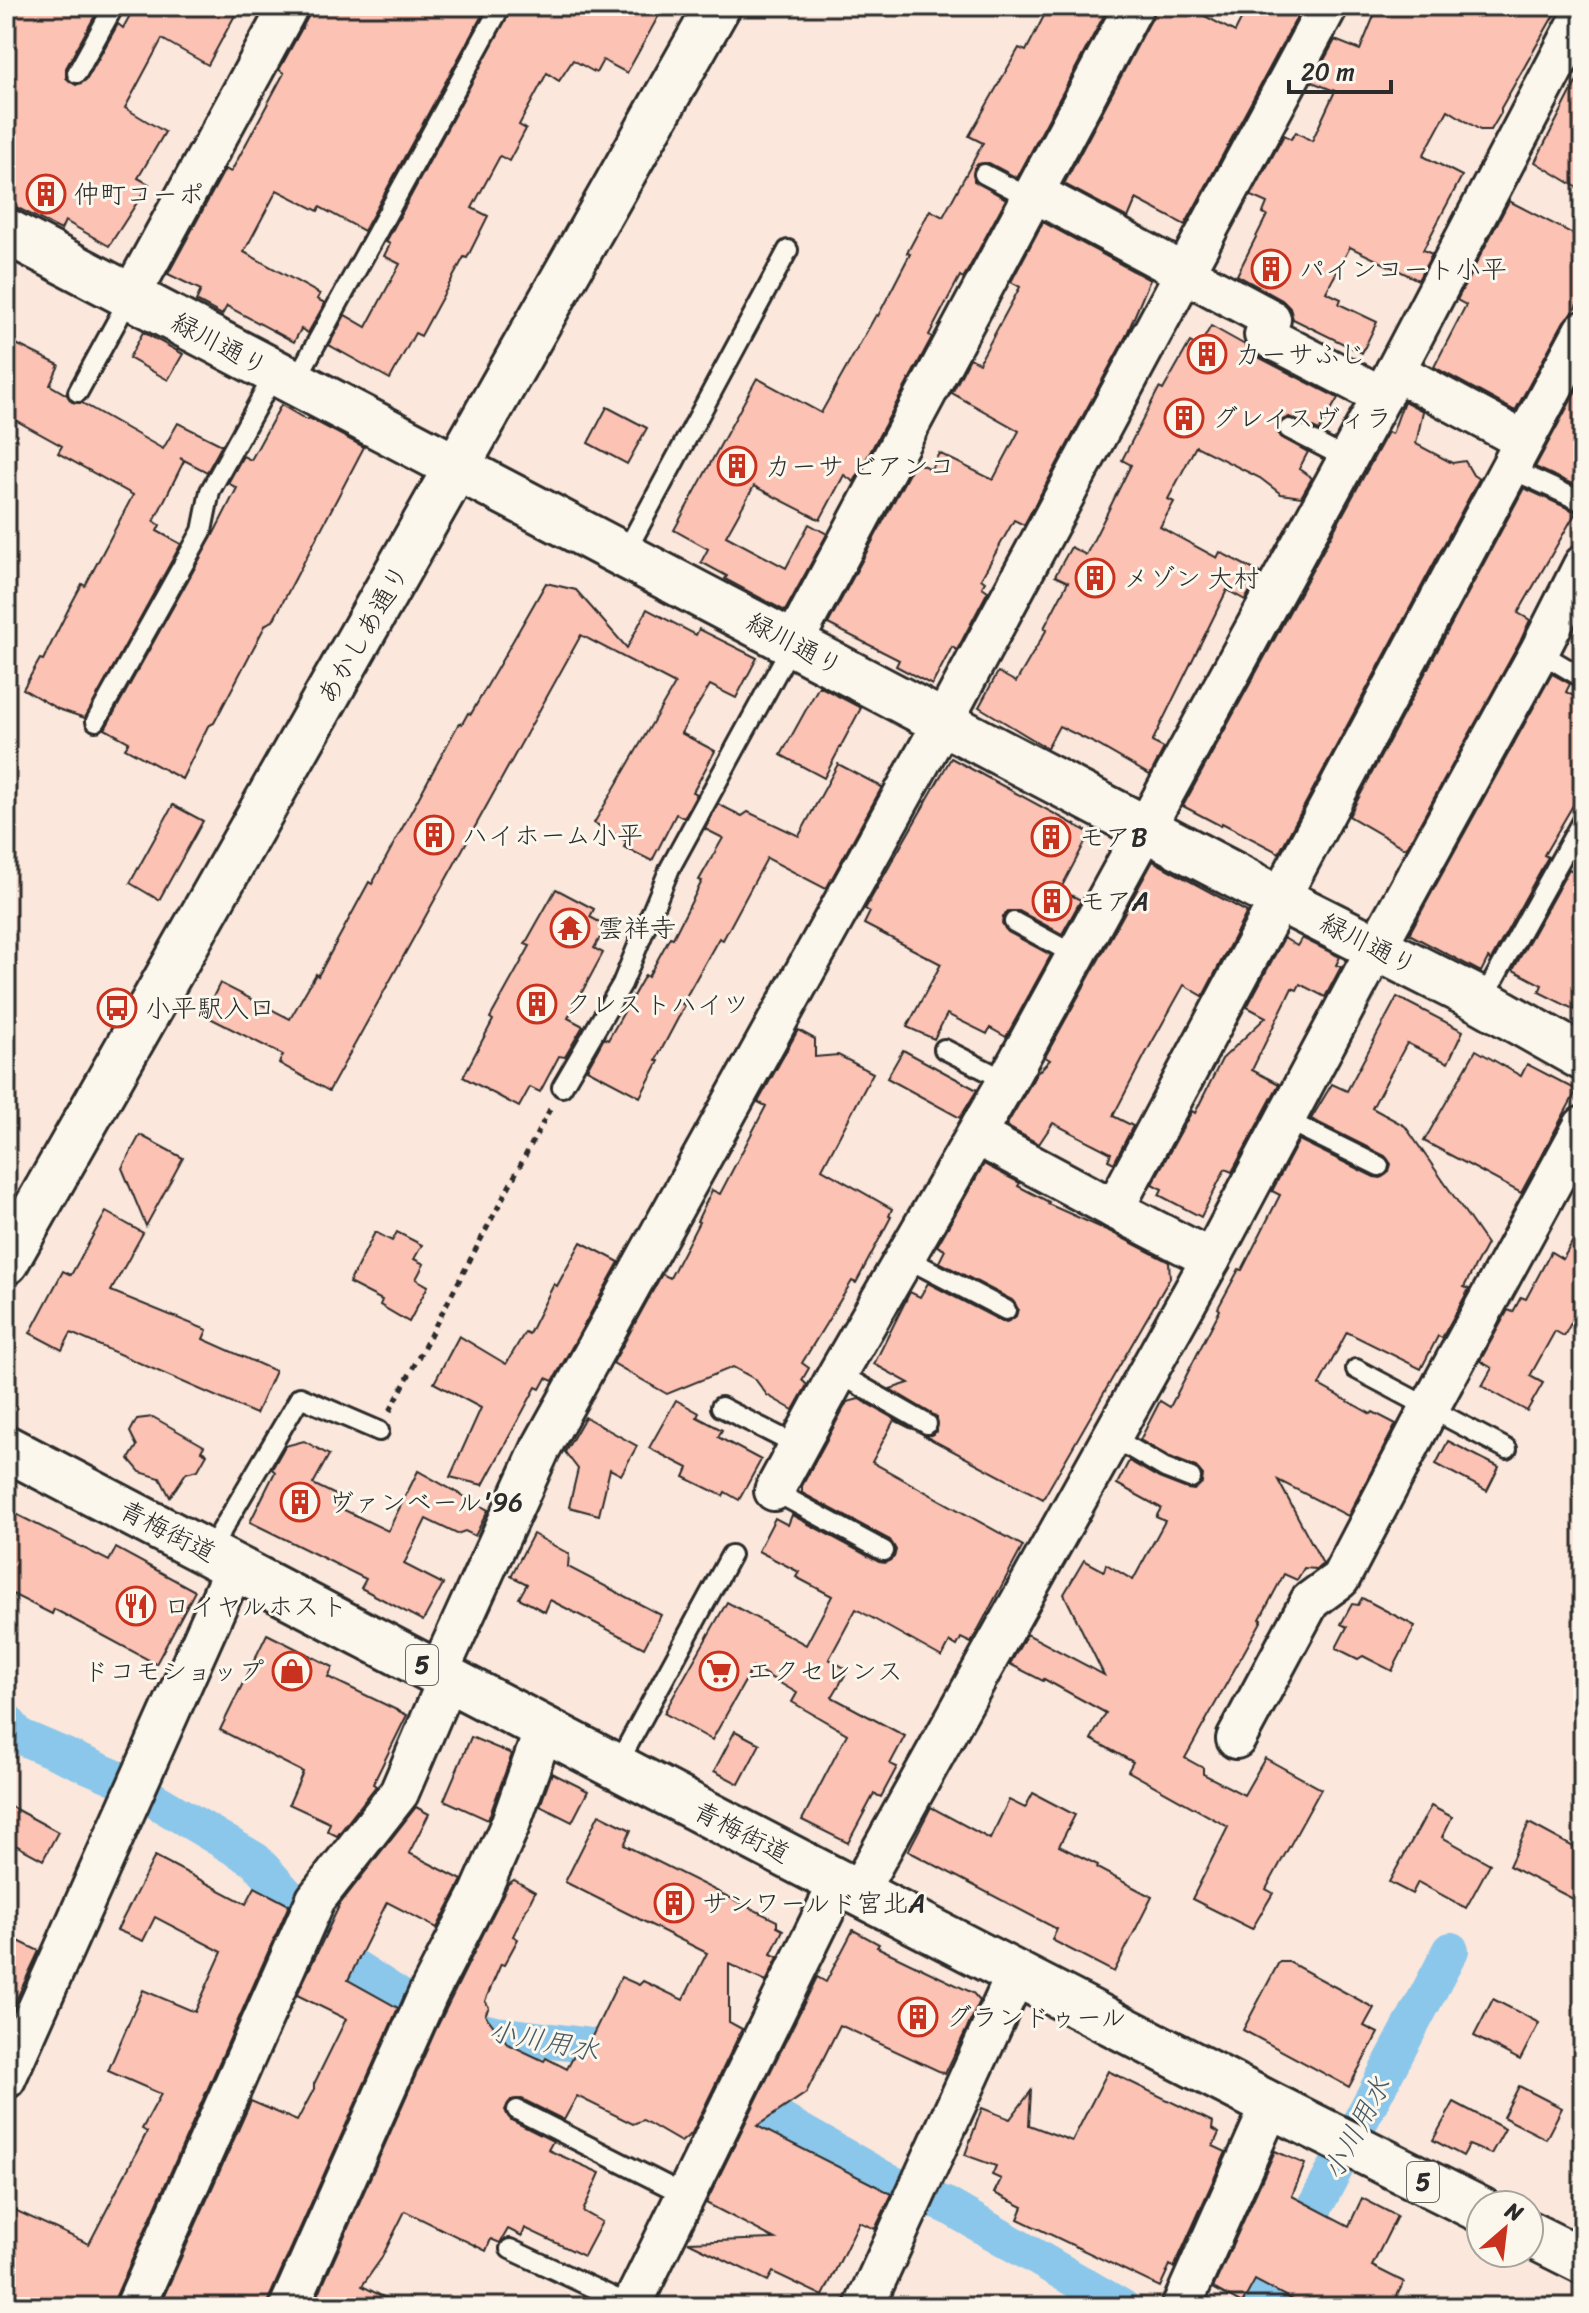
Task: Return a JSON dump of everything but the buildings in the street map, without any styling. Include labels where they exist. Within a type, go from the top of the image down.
[{"type":"street","points":[[130,297],[289,6]]},
{"type":"street","name":"あかしあ通り","points":[[6,1262],[718,6]]},
{"type":"street","points":[[793,643],[1134,6]]},
{"type":"street","points":[[135,2307],[311,1912],[399,1793],[443,1676],[541,1448],[943,722],[1328,6]]},
{"type":"street","points":[[774,1491],[838,1373],[1007,1081],[1388,383],[1583,13]]},
{"type":"street","points":[[1034,196],[1271,319],[1264,335],[1388,383],[1517,455]]},
{"type":"street","name":"緑川通り","points":[[6,231],[1278,898],[1482,1001],[1583,1058]]},
{"type":"street","points":[[1114,1209],[1583,331]]},
{"type":"street","points":[[631,2306],[732,2099],[848,1887],[1112,1437],[1211,1259],[1377,947],[1539,652],[1578,588]]},
{"type":"street","points":[[1236,1739],[1310,1601],[1340,1579],[1583,1126]]},
{"type":"street","points":[[976,1135],[1211,1259]]},
{"type":"street","name":"青梅街道","points":[[6,1448],[848,1887],[1465,2202]]},
{"type":"street","points":[[6,2079],[133,1792],[222,1559]]},
{"type":"street","points":[[289,2307],[428,1994],[480,1893],[510,1825],[544,1729]]},
{"type":"street","points":[[864,2307],[1017,1972]]},
{"type":"street","points":[[1181,2307],[1271,2105]]},
{"type":"street","points":[[1545,2242],[1583,2261]]},
{"type":"lane","points":[[77,73],[114,6]]},
{"type":"lane","points":[[96,721],[202,531],[210,491],[285,378],[501,6]]},
{"type":"lane","points":[[984,174],[1034,196]]},
{"type":"lane","points":[[624,555],[788,250]]},
{"type":"lane","points":[[78,392],[130,297]]},
{"type":"lane","points":[[1289,429],[1347,459]]},
{"type":"lane","points":[[1517,455],[1583,502]]},
{"type":"lane","points":[[562,1087],[622,984],[670,868],[793,643]]},
{"type":"lane","points":[[1539,652],[1583,678]]},
{"type":"lane","points":[[1482,1001],[1583,819]]},
{"type":"lane","points":[[1014,922],[1075,955]]},
{"type":"lane","points":[[944,1049],[1007,1081]]},
{"type":"lane","points":[[1286,1120],[1379,1166]]},
{"type":"lane","points":[[906,1258],[1006,1310]]},
{"type":"lane","points":[[1356,1369],[1507,1449]]},
{"type":"lane","points":[[838,1373],[927,1424]]},
{"type":"lane","points":[[222,1559],[300,1397],[379,1431]]},
{"type":"lane","points":[[721,1407],[798,1446]]},
{"type":"lane","points":[[1112,1437],[1165,1468],[1191,1478]]},
{"type":"lane","points":[[774,1491],[884,1551]]},
{"type":"lane","points":[[616,1767],[731,1555]]},
{"type":"lane","points":[[517,2110],[685,2195]]},
{"type":"lane","points":[[510,2249],[631,2306]]},
{"type":"path","points":[[379,1431],[562,1087]]},
{"type":"waterway","name":"小川用水","points":[[6,1720],[19,1736],[119,1779],[255,1860],[350,1964],[448,2023],[495,2034],[592,2046],[700,2085],[782,2121],[889,2182],[948,2206],[1122,2307]]},
{"type":"waterway","name":"小川用水","points":[[1262,2307],[1451,1950]]},
{"type":"place","name":"仲町コーポ","points":[[46,194]]},
{"type":"place","name":"パインコート小平","points":[[1271,269]]},
{"type":"place","name":"カーサふじ","points":[[1207,354]]},
{"type":"place","name":"グレイスヴィラ","points":[[1184,418]]},
{"type":"place","name":"カーサ ビアンコ","points":[[737,466]]},
{"type":"place","name":"メゾン 大村","points":[[1095,578]]},
{"type":"place","name":"ハイホーム小平","points":[[434,835]]},
{"type":"place","name":"モアB","points":[[1051,837]]},
{"type":"place","name":"モアA","points":[[1052,901]]},
{"type":"place","name":"雲祥寺","points":[[570,928]]},
{"type":"place","name":"クレストハイツ","points":[[537,1004]]},
{"type":"place","name":"小平駅入口","points":[[117,1008]]},
{"type":"place","name":"ヴァンベール'96","points":[[300,1502]]},
{"type":"place","name":"ロイヤルホスト","points":[[136,1606]]},
{"type":"place","name":"ドコモショップ","points":[[292,1671]]},
{"type":"place","name":"エクセレンス","points":[[719,1671]]},
{"type":"place","name":"サンワールド宮北A","points":[[674,1903]]},
{"type":"place","name":"グランドゥール","points":[[918,2017]]}]
